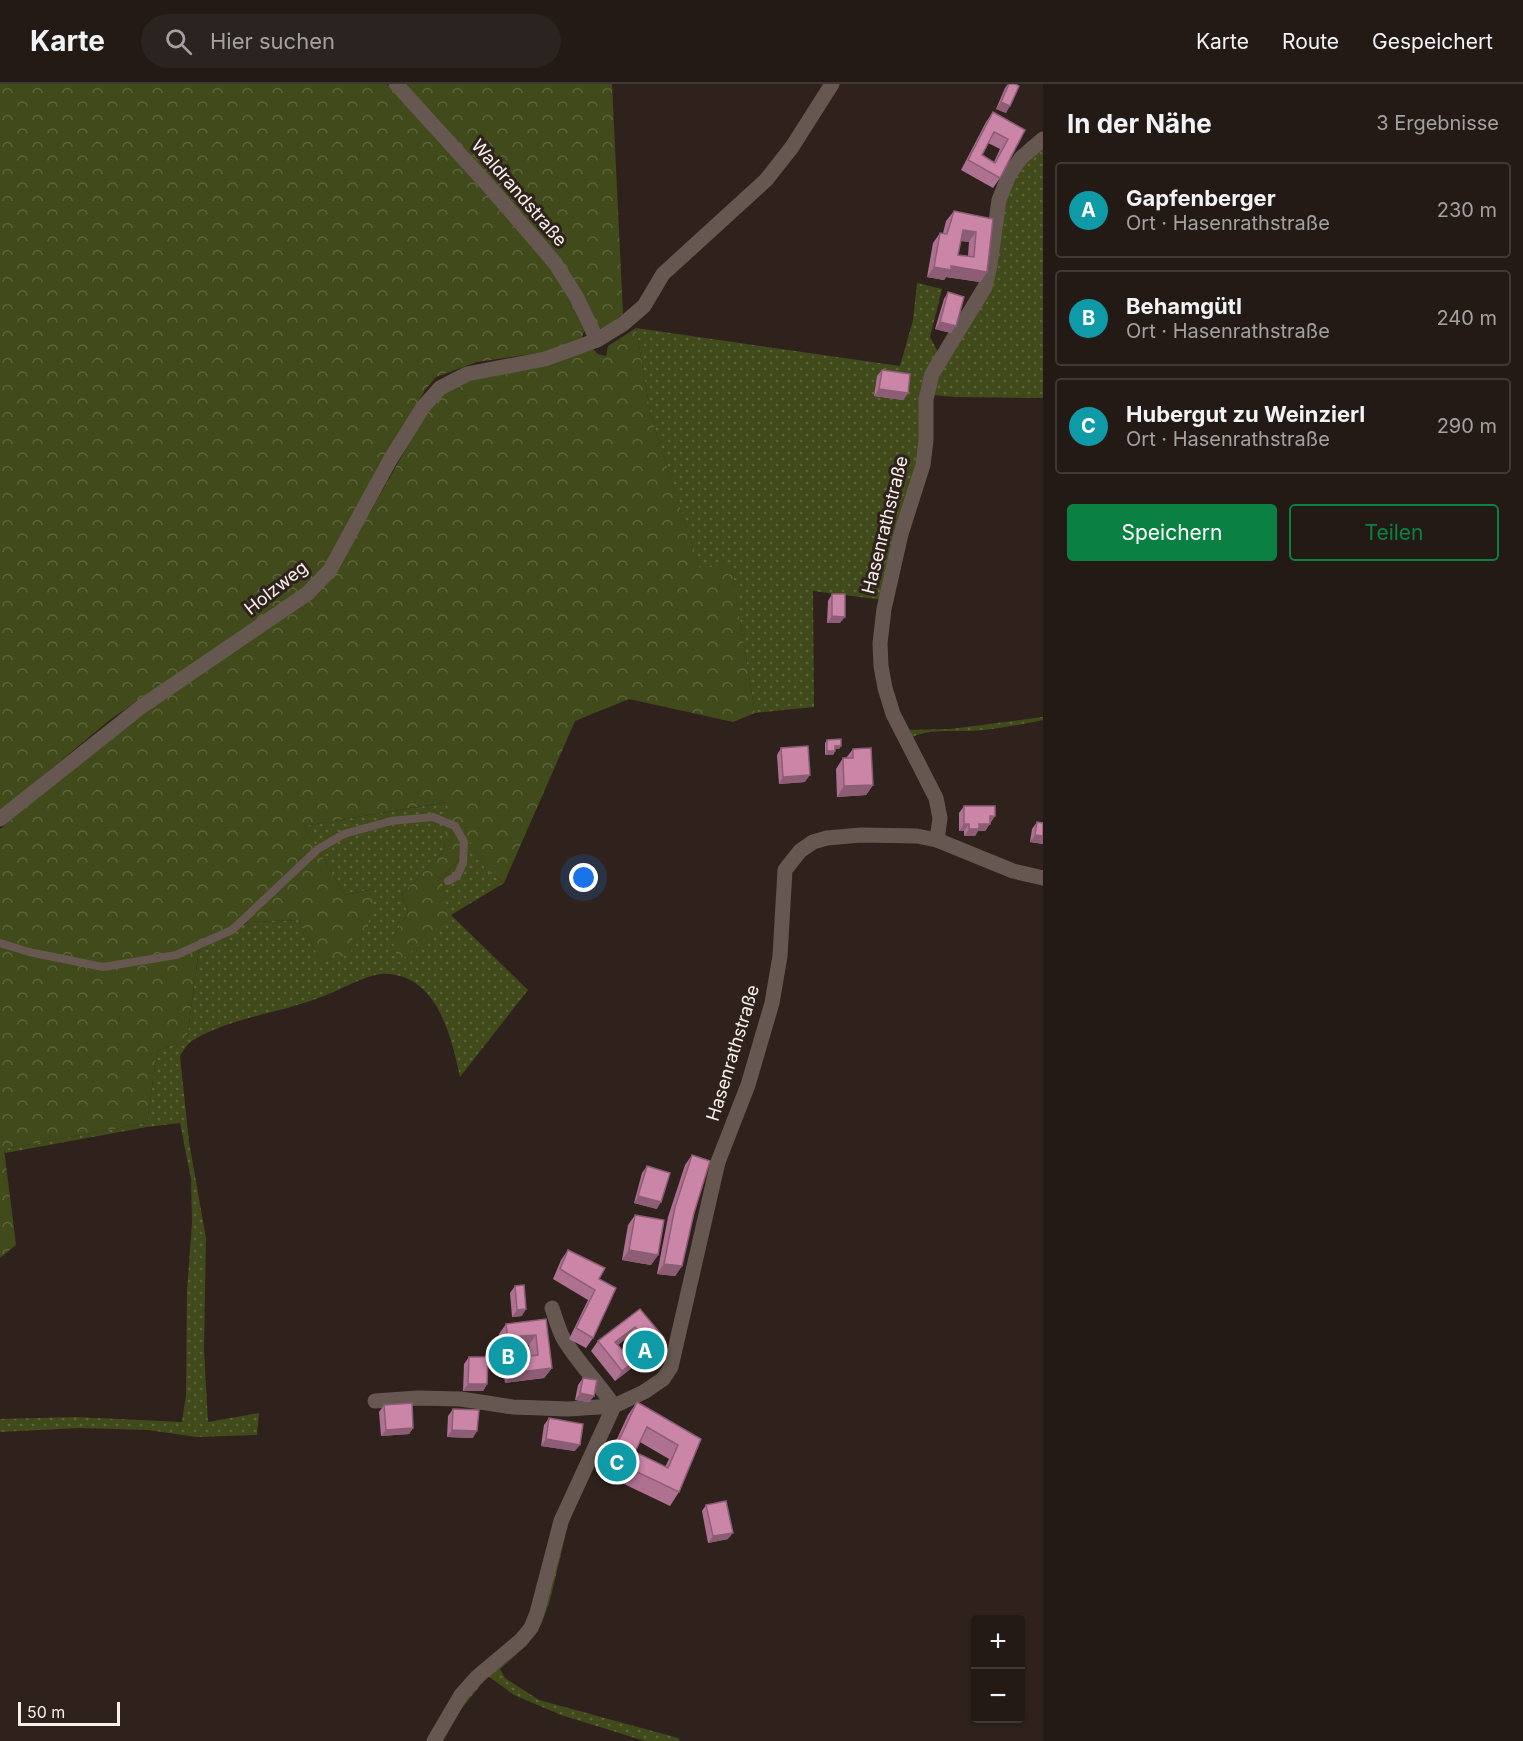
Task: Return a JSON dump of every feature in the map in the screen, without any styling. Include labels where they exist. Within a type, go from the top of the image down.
[{"type":"street","name":"Waldrandstraße","points":[[396,84],[555,263],[576,296],[597,340]]},
{"type":"street","points":[[597,340],[623,324],[644,306],[663,274],[766,180],[792,147],[832,84]]},
{"type":"street","name":"Hasenrathstraße","points":[[375,1401],[418,1398],[461,1399],[513,1407],[614,1406],[644,1392],[663,1379],[671,1368],[718,1162],[748,1085],[772,1003],[780,956],[785,870],[800,851],[813,842],[826,838],[861,835],[917,836],[937,840],[940,818],[936,798],[893,714],[885,687],[880,643],[884,609],[901,534],[923,465],[926,440],[926,399],[932,374],[984,287],[990,265],[999,200],[1009,175],[1021,158],[1043,139]]},
{"type":"street","name":"Holzweg","points":[[0,819],[141,707],[308,593],[330,570],[390,460],[423,407],[440,388],[467,374],[545,359],[597,340]]},
{"type":"street","points":[[937,840],[1013,871],[1043,878]]},
{"type":"street","points":[[434,1741],[460,1695],[477,1677],[521,1640],[531,1628],[561,1521],[614,1406],[572,1351],[562,1334],[552,1308]]},
{"type":"lane","points":[[0,943],[29,952],[103,967],[176,955],[232,930],[318,849],[344,834],[391,821],[434,817],[455,826],[464,842],[463,863],[457,876],[448,881]]},
{"type":"green space","points":[[0,84],[387,84],[525,235],[564,286],[584,331],[581,341],[546,352],[477,362],[436,377],[425,390],[392,446],[325,569],[305,587],[111,719],[0,811]]},
{"type":"green space","points":[[405,84],[612,84],[623,314],[604,329],[596,328],[585,302]]},
{"type":"green space","points":[[1043,147],[1043,398],[932,395],[883,600],[813,591],[814,707],[755,713],[731,564],[700,570],[651,416],[636,328],[900,366],[913,320],[917,283],[942,289],[930,337],[938,352],[981,302],[1006,193],[1024,162]]},
{"type":"green space","points":[[636,328],[651,416],[700,569],[731,563],[755,713],[733,722],[629,699],[575,721],[504,883],[486,870],[466,834],[459,860],[438,881],[450,915],[399,963],[392,939],[408,913],[402,894],[444,851],[447,802],[304,826],[345,895],[375,889],[367,931],[350,938],[352,955],[320,959],[299,920],[248,922],[199,948],[187,1039],[157,1051],[147,1123],[4,1149],[16,1245],[0,1258],[0,829],[44,791],[146,711],[339,567],[424,417],[442,392],[460,383],[592,348],[598,354],[606,356],[608,346]]},
{"type":"green space","points":[[1043,717],[1043,720],[1006,727],[974,731],[936,731],[910,738],[905,730],[951,729]]},
{"type":"green space","points":[[448,802],[444,851],[402,894],[408,913],[392,939],[438,881],[459,860],[466,833],[486,870],[504,883],[451,915],[528,990],[460,1077],[450,1037],[432,999],[412,981],[389,974],[367,978],[305,1002],[225,1025],[193,1041],[186,1046],[180,1056],[189,1142],[206,1238],[204,1350],[208,1422],[259,1413],[257,1435],[197,1437],[148,1430],[80,1428],[0,1432],[0,1419],[76,1417],[182,1422],[186,1395],[187,1291],[192,1223],[191,1179],[180,1123],[5,1153],[4,1149],[147,1123],[157,1051],[187,1039],[199,949],[249,922],[299,920],[320,959],[350,938],[374,889],[345,895],[304,826]]},
{"type":"green space","points":[[580,1493],[568,1525],[550,1600],[541,1625],[526,1646],[500,1669],[505,1678],[539,1700],[678,1738],[680,1741],[645,1741],[561,1715],[514,1695],[488,1676],[458,1713],[443,1741],[427,1741],[455,1692],[523,1628],[532,1608],[554,1521]]},
{"type":"building","points":[[1009,84],[1019,86],[1010,106],[1001,102]]},
{"type":"building","points":[[993,112],[1025,130],[1000,178],[968,160]],"holes":[[[994,132],[1008,139],[995,163],[982,155]]]},
{"type":"building","points":[[954,211],[993,219],[987,272],[951,266],[951,270],[934,267],[940,233],[947,234]],"holes":[[[963,230],[976,232],[974,257],[958,255]]]},
{"type":"building","points":[[948,292],[964,297],[956,326],[940,322]]},
{"type":"building","points":[[882,370],[910,374],[908,393],[879,389]]},
{"type":"building","points":[[832,594],[845,594],[845,617],[832,616]]},
{"type":"building","points":[[841,739],[841,746],[835,746],[835,751],[827,751],[827,740]]},
{"type":"building","points":[[808,746],[810,775],[783,777],[781,748]]},
{"type":"building","points":[[871,748],[873,785],[844,786],[843,758],[853,758],[853,749]]},
{"type":"building","points":[[964,806],[995,806],[995,816],[990,816],[990,824],[979,824],[979,829],[969,829],[969,824],[964,824]]},
{"type":"building","points":[[1037,822],[1043,823],[1043,836],[1035,835]]},
{"type":"building","points":[[692,1155],[710,1161],[694,1213],[682,1266],[664,1264],[675,1207]]},
{"type":"building","points":[[647,1166],[670,1173],[661,1202],[638,1196]]},
{"type":"building","points":[[635,1215],[664,1220],[658,1255],[629,1250]]},
{"type":"building","points":[[568,1250],[605,1268],[599,1279],[616,1288],[593,1338],[576,1328],[595,1290],[560,1269]]},
{"type":"building","points":[[524,1285],[526,1309],[517,1310],[515,1286]]},
{"type":"building","points":[[640,1309],[664,1338],[622,1371],[598,1341]],"holes":[[[635,1327],[644,1338],[625,1353],[615,1342]]]},
{"type":"building","points":[[546,1319],[552,1368],[512,1373],[506,1324]],"holes":[[[536,1335],[538,1355],[522,1357],[520,1336]]]},
{"type":"building","points":[[469,1357],[488,1357],[487,1384],[468,1384]]},
{"type":"building","points":[[583,1378],[597,1380],[594,1396],[580,1393]]},
{"type":"building","points":[[637,1402],[701,1439],[679,1492],[610,1459]],"holes":[[[647,1427],[678,1445],[668,1468],[635,1452]]]},
{"type":"building","points":[[412,1403],[413,1428],[386,1430],[384,1405]]},
{"type":"building","points":[[453,1409],[479,1410],[477,1431],[452,1430]]},
{"type":"building","points":[[549,1418],[583,1424],[580,1445],[546,1439]]},
{"type":"building","points":[[726,1501],[733,1533],[713,1536],[706,1505]]},
{"type":"place","name":"Gapfenberger","points":[[645,1350]]},
{"type":"place","name":"Behamgütl","points":[[508,1356]]},
{"type":"place","name":"Hubergut zu Weinzierl","points":[[617,1462]]}]
